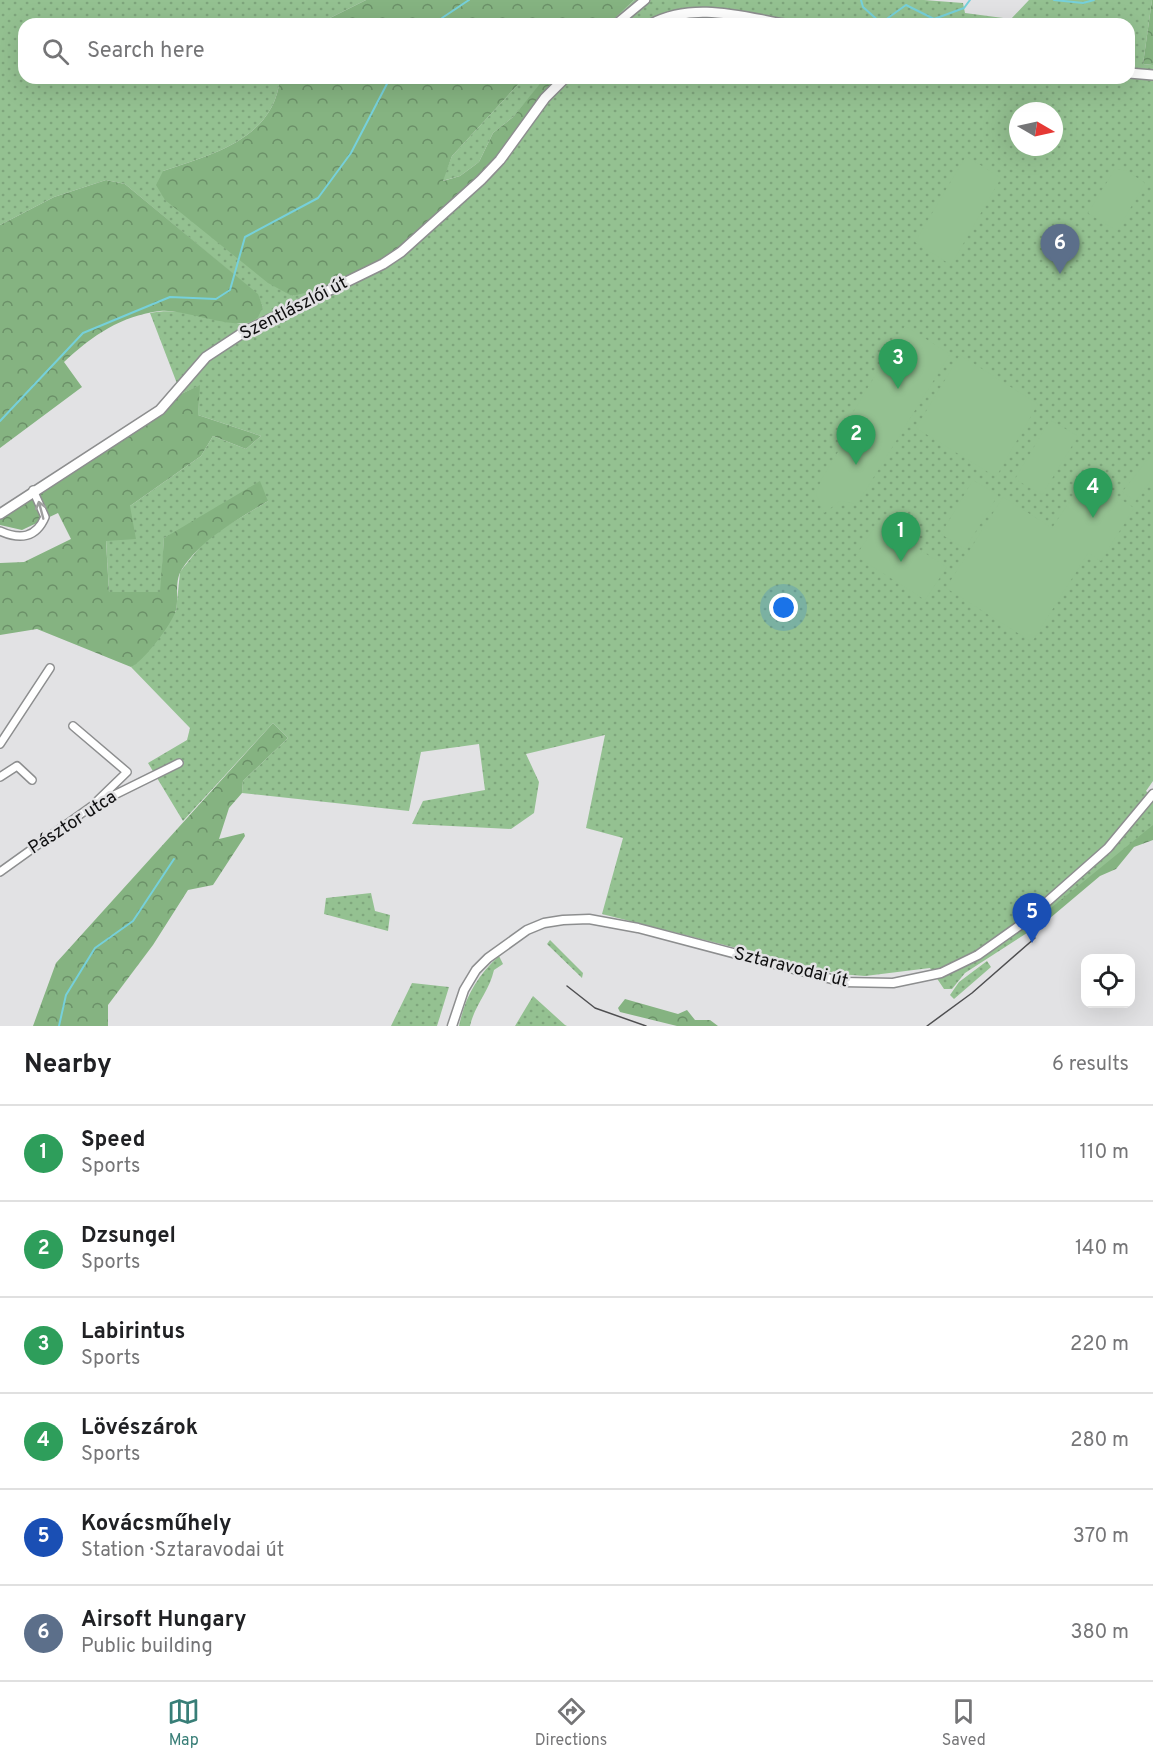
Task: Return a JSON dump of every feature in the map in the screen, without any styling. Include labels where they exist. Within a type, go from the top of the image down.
[{"type":"main road","points":[[664,18],[671,15],[699,12],[742,18]]},
{"type":"main road","points":[[1135,74],[1153,75]]},
{"type":"main road","name":"Szentlászlói út","points":[[0,514],[33,490],[160,410],[206,357],[244,332],[383,264],[400,252],[482,180],[500,160],[529,118],[560,84]]},
{"type":"street","points":[[623,18],[645,0]]},
{"type":"street","points":[[0,531],[17,537],[30,536],[40,529],[45,517],[33,490]]},
{"type":"street","points":[[0,744],[50,668]]},
{"type":"street","points":[[73,726],[127,772],[92,806]]},
{"type":"street","name":"Pásztor utca","points":[[0,872],[92,806],[179,763]]},
{"type":"street","points":[[0,777],[17,766],[32,780]]},
{"type":"street","name":"Sztaravodai út","points":[[452,1026],[464,990],[476,970],[488,958],[527,930],[544,923],[563,920],[589,919],[621,924],[843,982],[893,983],[941,973],[988,949],[1023,923],[1108,848],[1153,794]]},
{"type":"green space","points":[[0,0],[366,0],[330,18],[18,18],[18,84],[279,84],[275,99],[266,116],[254,130],[220,150],[163,171],[292,296],[387,259],[553,84],[1135,84],[1135,18],[1012,18],[1029,0],[1152,0],[1143,64],[1153,65],[1153,781],[1146,791],[1153,797],[1153,831],[1027,933],[965,973],[952,989],[944,989],[930,968],[865,976],[839,974],[602,914],[623,838],[586,828],[605,735],[526,754],[539,782],[534,813],[511,829],[412,824],[423,801],[485,790],[479,744],[421,752],[409,811],[242,793],[243,781],[288,738],[273,723],[183,821],[148,763],[187,740],[190,728],[131,667],[176,611],[180,572],[195,553],[210,536],[268,501],[164,538],[161,592],[109,592],[106,540],[130,506],[201,456],[213,436],[246,449],[261,436],[198,415],[199,386],[181,394],[150,313],[184,312],[241,324],[263,307],[257,294],[125,184],[106,180],[54,197],[0,225]]},
{"type":"green space","points":[[366,0],[634,0],[615,18],[330,18]]},
{"type":"green space","points":[[634,0],[924,0],[963,3],[965,13],[1003,18],[615,18]]},
{"type":"green space","points":[[1153,0],[1153,65],[1143,64]]},
{"type":"green space","points":[[279,84],[518,84],[452,156],[443,181],[460,176],[479,162],[493,133],[513,117],[540,84],[554,84],[482,178],[387,259],[334,286],[292,296],[268,283],[165,200],[156,185],[163,171],[220,150],[254,130],[266,116],[275,99]]},
{"type":"green space","points":[[518,84],[541,84],[513,117],[493,133],[479,162],[460,176],[442,181],[452,156]]},
{"type":"green space","points":[[966,156],[1001,178],[951,265],[915,242]]},
{"type":"green space","points":[[1115,169],[1127,171],[1145,183],[1117,231],[1088,213]]},
{"type":"green space","points":[[106,180],[125,184],[258,294],[263,307],[257,318],[248,323],[224,322],[183,313],[160,311],[133,317],[108,328],[64,362],[82,387],[0,448],[0,225],[54,197]]},
{"type":"green space","points":[[905,326],[950,354],[857,504],[840,501],[824,513],[816,494],[822,478],[852,429],[846,424]]},
{"type":"green space","points":[[960,355],[1038,404],[996,477],[916,428]]},
{"type":"green space","points":[[200,385],[198,415],[261,436],[246,449],[213,436],[201,456],[130,506],[136,539],[106,541],[109,592],[160,592],[164,538],[260,481],[268,501],[221,530],[200,548],[182,569],[177,584],[176,610],[157,642],[143,658],[131,667],[37,629],[0,635],[0,563],[24,562],[71,539],[58,513],[22,530],[0,525],[0,520],[154,417],[181,394]]},
{"type":"green space","points":[[1050,420],[1078,436],[1042,495],[1015,479]]},
{"type":"green space","points":[[1153,453],[1153,478],[1135,501],[1122,492]]},
{"type":"green space","points":[[1086,477],[1134,508],[1101,561],[1088,553],[1032,642],[946,588],[1003,497],[1052,528]]},
{"type":"green space","points":[[973,480],[998,495],[965,549],[941,534]]},
{"type":"green space","points":[[877,523],[947,567],[925,600],[856,556]]},
{"type":"green space","points":[[273,723],[288,738],[243,781],[242,793],[229,808],[219,839],[244,833],[245,836],[213,885],[188,890],[153,945],[108,1005],[108,1026],[33,1026],[56,963]]},
{"type":"green space","points":[[1153,825],[1153,840],[1134,847],[1116,869],[1100,876],[1043,924],[1035,921]]},
{"type":"green space","points":[[371,893],[375,911],[390,915],[388,931],[324,914],[326,898]]},
{"type":"green space","points":[[550,940],[583,973],[582,978],[547,944]]},
{"type":"green space","points":[[499,956],[503,964],[494,970],[470,1026],[459,1026],[473,988],[484,971]]},
{"type":"green space","points":[[987,961],[991,967],[954,999],[950,995],[959,982]]},
{"type":"green space","points":[[412,983],[449,987],[437,1026],[391,1026]]},
{"type":"green space","points":[[533,996],[565,1025],[567,1026],[515,1026]]},
{"type":"green space","points":[[625,999],[678,1014],[687,1010],[695,1020],[710,1020],[718,1026],[677,1026],[620,1012],[618,1008]]},
{"type":"waterway","points":[[442,18],[469,0]]},
{"type":"waterway","points":[[861,0],[863,7],[875,18]]},
{"type":"waterway","points":[[937,18],[964,8],[970,0]]},
{"type":"waterway","points":[[1054,0],[1083,3],[1094,0]]},
{"type":"waterway","points":[[888,18],[906,5],[932,18]]},
{"type":"waterway","points":[[0,421],[83,333],[170,297],[216,299],[230,290],[245,237],[318,198],[351,153],[387,84]]},
{"type":"waterway","points":[[59,1026],[66,995],[95,948],[133,921],[174,859]]},
{"type":"tram line","points":[[927,1026],[972,993],[1035,938]]},
{"type":"tram line","points":[[567,986],[595,1008],[646,1026]]},
{"type":"place","name":"Airsoft Hungary","points":[[1060,274]]},
{"type":"place","name":"Labirintus","points":[[898,389]]},
{"type":"place","name":"Dzsungel","points":[[856,465]]},
{"type":"place","name":"Lövészárok","points":[[1093,518]]},
{"type":"place","name":"Speed","points":[[901,562]]},
{"type":"place","name":"Kovácsműhely","points":[[1032,943]]}]
